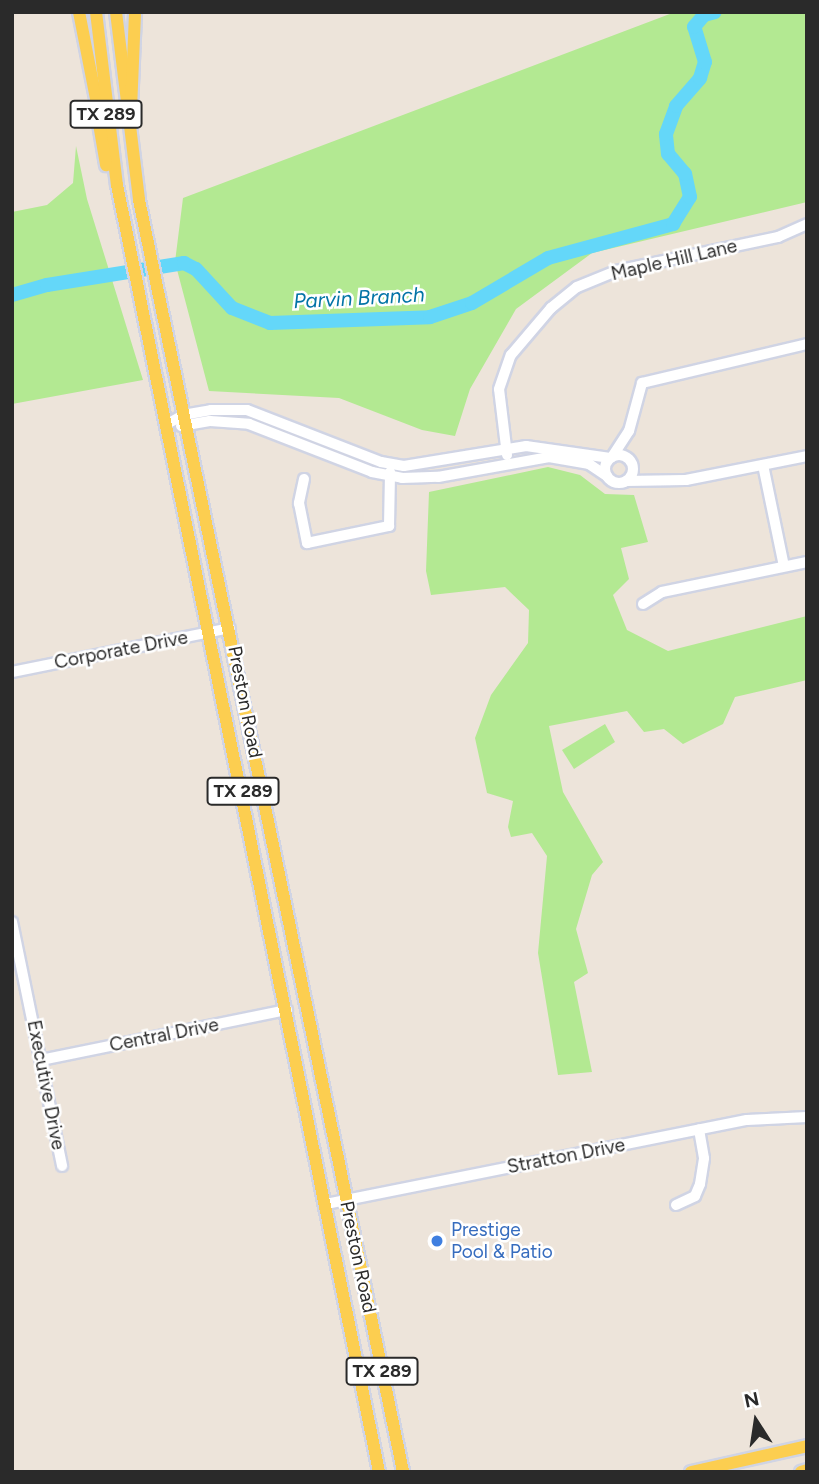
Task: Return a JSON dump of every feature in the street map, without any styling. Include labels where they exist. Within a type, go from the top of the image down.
[{"type":"main road","points":[[79,12],[105,161],[123,215]]},
{"type":"main road","name":"Preston Road","points":[[96,12],[104,97],[123,215],[211,632],[379,1472]]},
{"type":"main road","name":"Preston Road","points":[[116,12],[139,200],[230,628],[345,1200],[403,1472]]},
{"type":"main road","points":[[135,12],[131,112],[139,200]]},
{"type":"main road","points":[[261,879],[280,875]]},
{"type":"main road","points":[[287,1010],[296,1009],[308,1017]]},
{"type":"main road","points":[[691,1472],[807,1447]]},
{"type":"main road","points":[[801,1472],[807,1471]]},
{"type":"street","name":"Maple Hill Lane","points":[[508,462],[499,389],[511,355],[551,308],[577,287],[616,271],[778,237],[807,224]]},
{"type":"street","points":[[626,481],[632,472],[629,431],[642,383],[807,344]]},
{"type":"street","points":[[167,425],[228,408],[256,412],[391,464],[408,466],[535,446],[611,457],[624,456],[653,478]]},
{"type":"street","points":[[185,420],[249,424],[388,476],[406,479],[508,462],[567,458],[593,466],[615,482],[653,478],[686,480],[807,456]]},
{"type":"street","points":[[607,476],[605,468],[629,431]]},
{"type":"street","points":[[304,479],[299,503],[307,543],[389,526],[388,476],[391,464]]},
{"type":"street","points":[[763,465],[783,566]]},
{"type":"street","points":[[643,604],[662,592],[807,562]]},
{"type":"street","name":"Corporate Drive","points":[[12,672],[230,628]]},
{"type":"street","name":"Executive Drive","points":[[12,922],[62,1166]]},
{"type":"street","name":"Central Drive","points":[[41,1060],[287,1010]]},
{"type":"street","name":"Stratton Drive","points":[[326,1204],[757,1118],[807,1117]]},
{"type":"street","points":[[676,1205],[695,1196],[700,1182],[704,1155],[699,1129]]},
{"type":"green space","points":[[675,12],[807,12],[807,202],[592,253],[516,309],[470,389],[455,436],[422,430],[339,398],[209,391],[175,262],[183,198]]},
{"type":"green space","points":[[76,146],[87,199],[143,380],[12,404],[12,212],[47,205],[73,183]]},
{"type":"green space","points":[[548,467],[580,475],[605,494],[634,495],[648,542],[621,548],[629,579],[613,595],[627,630],[668,651],[807,616],[807,680],[735,697],[723,724],[683,744],[664,729],[644,732],[627,711],[549,726],[563,792],[603,862],[592,875],[576,929],[588,973],[574,982],[592,1072],[558,1075],[538,953],[547,856],[532,833],[511,837],[508,827],[513,801],[487,793],[475,738],[491,695],[528,643],[529,610],[505,587],[431,595],[426,571],[429,492]]},
{"type":"green space","points":[[605,724],[615,742],[574,769],[562,750]]},
{"type":"waterway","name":"Parvin Branch","points":[[12,295],[47,285],[184,263],[196,269],[232,308],[270,323],[430,317],[472,303],[548,258],[673,224],[690,197],[685,174],[668,154],[666,134],[676,106],[700,78],[705,62],[694,27],[704,15],[715,12]]},
{"type":"place","name":"Prestige Pool & Patio","points":[[437,1241]]}]
